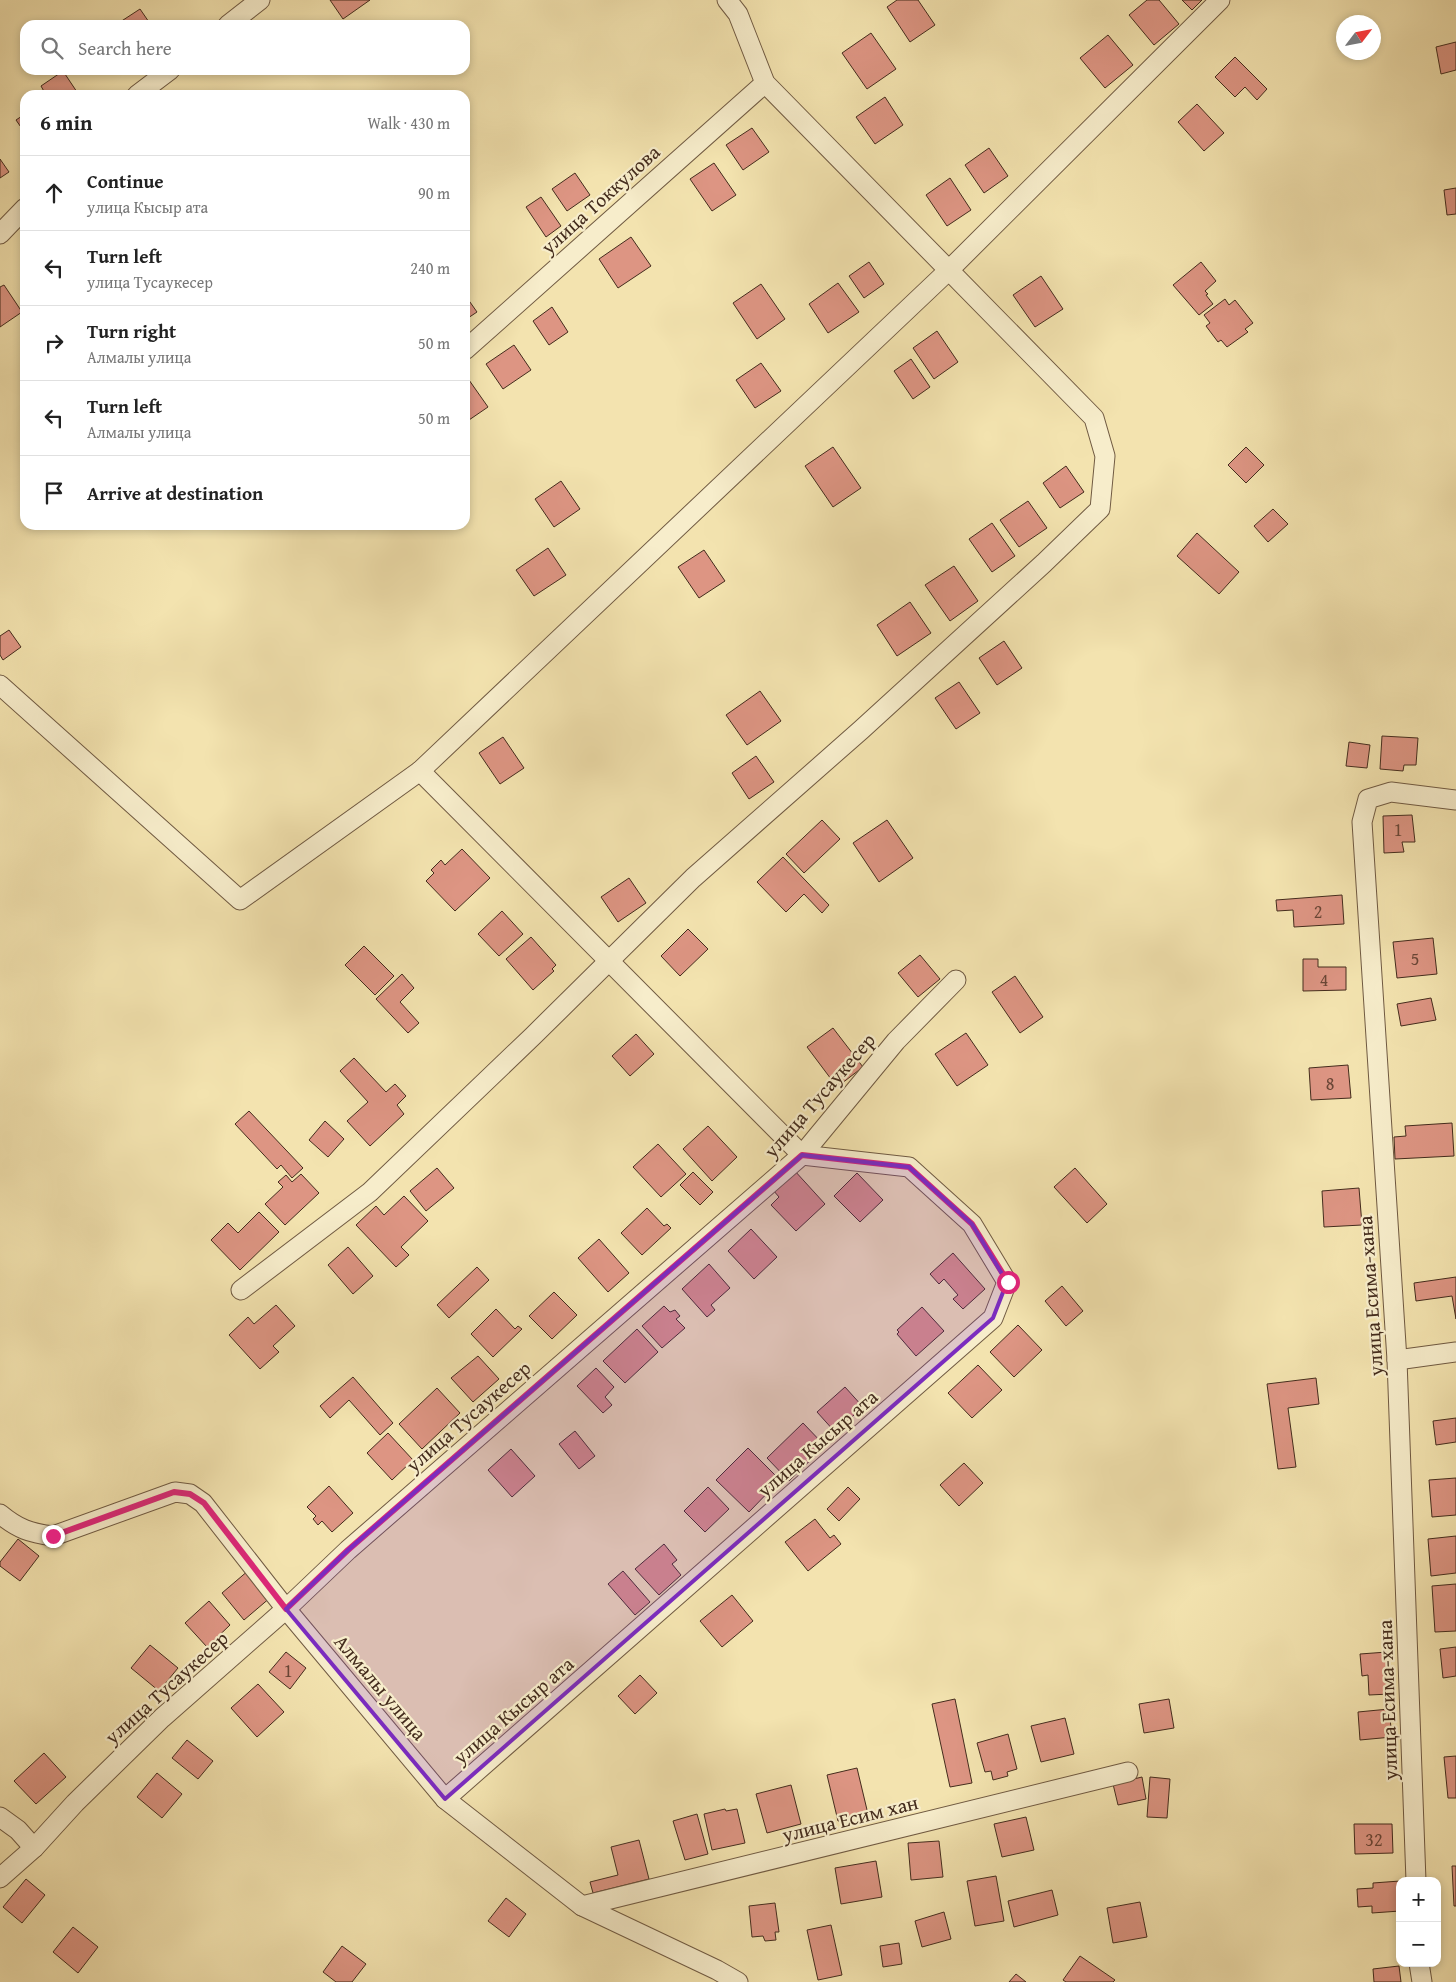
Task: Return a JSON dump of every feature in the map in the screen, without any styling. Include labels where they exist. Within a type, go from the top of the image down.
[{"type":"street","points":[[234,20],[260,0]]},
{"type":"street","points":[[241,1290],[370,1192],[533,1036],[693,878],[861,730],[1044,563],[1100,509],[1105,456],[1094,418],[765,83],[738,14],[727,0]]},
{"type":"street","points":[[0,686],[240,900],[420,771],[949,270],[1220,0]]},
{"type":"street","points":[[144,90],[163,75]]},
{"type":"street","name":"улица Токкулова","points":[[470,346],[765,83]]},
{"type":"street","points":[[0,234],[20,213]]},
{"type":"street","points":[[420,771],[802,1155]]},
{"type":"street","name":"улица Есима-хана","points":[[1416,1877],[1397,1360],[1362,822],[1368,799],[1391,792],[1456,800]]},
{"type":"street","name":"улица Тусаукесер","points":[[0,1878],[34,1848],[75,1803],[162,1718],[286,1609],[348,1550],[802,1155],[896,1041],[956,980]]},
{"type":"street","name":"улица Кысыр ата","points":[[445,1800],[993,1318],[1008,1282],[972,1224],[909,1167],[802,1155]]},
{"type":"street","points":[[1397,1360],[1456,1352]]},
{"type":"street","name":"Алмалы улица","points":[[0,1514],[12,1524],[32,1533],[53,1536],[174,1492],[190,1494],[204,1503],[286,1609],[445,1800],[582,1906],[717,1970],[738,1982]]},
{"type":"street","name":"улица Есим хан","points":[[582,1906],[1128,1772]]},
{"type":"street","points":[[0,1817],[18,1830],[34,1848]]},
{"type":"street","points":[[1420,1967],[1422,1982]]},
{"type":"highlighted area","points":[[802,1155],[909,1167],[972,1224],[1007,1282],[993,1318],[445,1799],[286,1609],[348,1550]]},
{"type":"building","points":[[330,0],[370,0],[343,19]]},
{"type":"building","points":[[897,0],[918,0],[935,25],[910,42],[887,7]]},
{"type":"building","points":[[1147,0],[1159,0],[1179,24],[1154,45],[1129,15]]},
{"type":"building","points":[[1182,0],[1202,0],[1192,10]]},
{"type":"building","points":[[140,9],[148,20],[123,20]]},
{"type":"building","points":[[871,33],[896,69],[867,89],[842,53]]},
{"type":"building","points":[[1108,35],[1133,65],[1105,88],[1080,58]]},
{"type":"building","points":[[1456,42],[1456,70],[1441,74],[1436,47]]},
{"type":"building","points":[[1235,57],[1267,89],[1257,100],[1245,87],[1235,97],[1215,77]]},
{"type":"building","points":[[57,75],[66,75],[76,90],[43,90],[41,86]]},
{"type":"building","points":[[885,97],[903,125],[875,144],[856,117]]},
{"type":"building","points":[[1197,104],[1224,133],[1204,151],[1178,122]]},
{"type":"building","points":[[20,117],[20,126],[16,120]]},
{"type":"building","points":[[752,128],[769,152],[743,170],[726,145]]},
{"type":"building","points":[[989,148],[1008,176],[984,193],[965,165]]},
{"type":"building","points":[[0,159],[9,172],[0,178]]},
{"type":"building","points":[[714,163],[736,195],[712,211],[690,179]]},
{"type":"building","points":[[575,173],[590,195],[567,211],[552,189]]},
{"type":"building","points":[[950,178],[971,210],[947,226],[926,195]]},
{"type":"building","points":[[1456,188],[1456,214],[1447,215],[1444,190]]},
{"type":"building","points":[[541,197],[561,226],[546,237],[526,207]]},
{"type":"building","points":[[631,237],[651,266],[618,288],[599,259]]},
{"type":"building","points":[[869,262],[884,284],[864,298],[849,276]]},
{"type":"building","points":[[1201,262],[1216,281],[1205,291],[1213,304],[1199,315],[1173,285]]},
{"type":"building","points":[[1041,276],[1063,309],[1035,327],[1013,295]]},
{"type":"building","points":[[838,283],[859,312],[828,333],[809,304]]},
{"type":"building","points":[[761,284],[785,319],[757,339],[733,303]]},
{"type":"building","points":[[4,285],[20,309],[20,313],[0,327],[0,287]]},
{"type":"building","points":[[1225,299],[1229,305],[1235,300],[1253,323],[1245,329],[1248,332],[1227,347],[1221,340],[1218,342],[1206,326],[1210,323],[1204,315]]},
{"type":"building","points":[[470,302],[477,312],[470,317]]},
{"type":"building","points":[[552,307],[568,332],[549,345],[533,321]]},
{"type":"building","points":[[937,331],[958,362],[934,379],[913,348]]},
{"type":"building","points":[[514,345],[531,370],[503,389],[486,364]]},
{"type":"building","points":[[911,359],[930,387],[913,399],[894,371]]},
{"type":"building","points":[[761,363],[781,391],[755,408],[736,380]]},
{"type":"building","points":[[470,381],[488,407],[470,419]]},
{"type":"building","points":[[833,447],[861,488],[833,507],[805,466]]},
{"type":"building","points":[[1246,447],[1264,465],[1246,483],[1228,465]]},
{"type":"building","points":[[1066,466],[1084,492],[1060,508],[1043,483]]},
{"type":"building","points":[[561,481],[580,509],[554,527],[535,499]]},
{"type":"building","points":[[1028,501],[1047,528],[1019,547],[1000,520]]},
{"type":"building","points":[[1273,509],[1288,524],[1268,542],[1254,526]]},
{"type":"building","points":[[992,523],[1015,556],[992,572],[969,539]]},
{"type":"building","points":[[1197,533],[1239,572],[1219,594],[1177,556]]},
{"type":"building","points":[[548,548],[566,575],[534,596],[516,570]]},
{"type":"building","points":[[704,550],[725,581],[699,598],[678,567]]},
{"type":"building","points":[[954,566],[978,601],[950,621],[925,585]]},
{"type":"building","points":[[910,602],[931,633],[897,656],[877,625]]},
{"type":"building","points":[[9,630],[21,647],[3,660],[0,655],[0,636]]},
{"type":"building","points":[[1004,641],[1022,668],[997,685],[979,658]]},
{"type":"building","points":[[959,682],[980,713],[956,729],[935,698]]},
{"type":"building","points":[[760,691],[781,721],[747,745],[726,715]]},
{"type":"building","points":[[1382,736],[1418,738],[1416,765],[1404,765],[1403,771],[1380,769]]},
{"type":"building","points":[[503,737],[524,768],[500,784],[479,753]]},
{"type":"building","points":[[1349,742],[1370,745],[1367,768],[1346,766]]},
{"type":"building","points":[[756,756],[774,782],[749,799],[732,773]]},
{"type":"building","points":[[1412,815],[1415,842],[1402,842],[1404,852],[1384,853],[1383,816]]},
{"type":"building","points":[[822,820],[840,839],[804,873],[786,854]]},
{"type":"building","points":[[887,820],[913,858],[879,882],[853,843]]},
{"type":"building","points":[[462,849],[490,878],[455,911],[426,881],[434,873],[431,870],[441,860],[445,865]]},
{"type":"building","points":[[783,857],[829,905],[822,913],[804,894],[786,912],[757,882]]},
{"type":"building","points":[[629,878],[646,903],[618,922],[601,897]]},
{"type":"building","points":[[1342,895],[1344,924],[1294,927],[1293,910],[1277,911],[1276,900]]},
{"type":"building","points":[[502,911],[523,934],[499,956],[478,934]]},
{"type":"building","points":[[688,929],[708,949],[680,976],[661,956]]},
{"type":"building","points":[[531,937],[556,965],[552,969],[554,971],[533,990],[506,959]]},
{"type":"building","points":[[1433,938],[1437,974],[1397,978],[1393,942]]},
{"type":"building","points":[[364,946],[394,976],[375,995],[345,965]]},
{"type":"building","points":[[920,955],[940,979],[918,997],[898,973]]},
{"type":"building","points":[[1303,959],[1318,959],[1318,967],[1346,967],[1346,990],[1303,991]]},
{"type":"building","points":[[402,974],[414,988],[400,1002],[419,1023],[408,1033],[376,999]]},
{"type":"building","points":[[1015,976],[1043,1017],[1020,1033],[992,992]]},
{"type":"building","points":[[1431,998],[1436,1020],[1401,1026],[1397,1004]]},
{"type":"building","points":[[833,1028],[863,1067],[837,1087],[807,1047]]},
{"type":"building","points":[[966,1033],[988,1065],[957,1086],[935,1054]]},
{"type":"building","points":[[636,1034],[654,1054],[630,1076],[612,1056]]},
{"type":"building","points":[[354,1058],[386,1092],[395,1084],[406,1096],[397,1105],[404,1114],[370,1146],[347,1121],[368,1102],[340,1071]]},
{"type":"building","points":[[1348,1065],[1351,1098],[1311,1100],[1309,1068]]},
{"type":"building","points":[[249,1111],[303,1168],[292,1178],[281,1165],[277,1169],[235,1124]]},
{"type":"building","points":[[325,1121],[344,1139],[328,1157],[309,1140]]},
{"type":"building","points":[[1452,1123],[1454,1156],[1395,1159],[1394,1137],[1406,1136],[1405,1126]]},
{"type":"building","points":[[708,1126],[737,1157],[712,1181],[683,1149]]},
{"type":"building","points":[[658,1144],[686,1174],[661,1197],[633,1167]]},
{"type":"building","points":[[437,1168],[454,1188],[426,1211],[410,1191]]},
{"type":"building","points":[[1075,1168],[1107,1204],[1087,1223],[1054,1187]]},
{"type":"building","points":[[794,1170],[825,1204],[796,1231],[771,1205],[779,1197],[773,1190]]},
{"type":"building","points":[[693,1172],[713,1192],[700,1205],[680,1185]]},
{"type":"building","points":[[857,1173],[883,1200],[860,1222],[834,1196]]},
{"type":"building","points":[[301,1174],[319,1193],[285,1225],[265,1204],[283,1187],[278,1182],[286,1175],[292,1182]]},
{"type":"building","points":[[1359,1188],[1362,1225],[1324,1227],[1322,1191]]},
{"type":"building","points":[[404,1196],[428,1221],[401,1247],[409,1255],[396,1267],[356,1225],[376,1206],[384,1215]]},
{"type":"building","points":[[647,1208],[664,1226],[667,1224],[671,1228],[642,1255],[621,1233]]},
{"type":"building","points":[[259,1212],[279,1232],[240,1270],[211,1240],[228,1223],[238,1233]]},
{"type":"building","points":[[751,1229],[777,1257],[754,1279],[728,1251]]},
{"type":"building","points":[[599,1239],[629,1273],[608,1292],[578,1258]]},
{"type":"building","points":[[348,1247],[373,1276],[353,1294],[328,1265]]},
{"type":"building","points":[[953,1253],[985,1289],[963,1309],[953,1299],[958,1295],[944,1279],[939,1284],[930,1274]]},
{"type":"building","points":[[709,1264],[730,1288],[711,1305],[715,1310],[707,1317],[682,1289]]},
{"type":"building","points":[[477,1267],[489,1280],[449,1318],[437,1305]]},
{"type":"building","points":[[1456,1277],[1456,1319],[1452,1296],[1416,1301],[1414,1283]]},
{"type":"building","points":[[1062,1286],[1083,1311],[1066,1326],[1045,1301]]},
{"type":"building","points":[[554,1292],[577,1315],[552,1339],[529,1316]]},
{"type":"building","points":[[276,1305],[295,1326],[273,1346],[279,1352],[260,1369],[229,1335],[248,1317],[254,1324]]},
{"type":"building","points":[[664,1306],[670,1312],[675,1310],[680,1316],[676,1319],[685,1328],[662,1348],[642,1326]]},
{"type":"building","points":[[922,1307],[944,1331],[916,1356],[897,1334],[899,1332],[897,1330]]},
{"type":"building","points":[[496,1309],[515,1329],[518,1326],[522,1329],[493,1357],[471,1334]]},
{"type":"building","points":[[1018,1325],[1042,1350],[1014,1377],[990,1352]]},
{"type":"building","points":[[637,1329],[658,1352],[625,1383],[603,1361]]},
{"type":"building","points":[[478,1356],[499,1379],[473,1402],[451,1378]]},
{"type":"building","points":[[978,1365],[1002,1390],[972,1418],[948,1393]]},
{"type":"building","points":[[596,1368],[614,1387],[605,1397],[612,1405],[603,1413],[577,1386]]},
{"type":"building","points":[[353,1377],[393,1423],[380,1435],[349,1400],[330,1418],[320,1406]]},
{"type":"building","points":[[1316,1378],[1319,1404],[1288,1408],[1296,1467],[1278,1469],[1267,1384]]},
{"type":"building","points":[[845,1387],[863,1407],[835,1432],[817,1412]]},
{"type":"building","points":[[437,1388],[460,1413],[422,1449],[399,1424]]},
{"type":"building","points":[[1456,1418],[1456,1442],[1436,1445],[1433,1421]]},
{"type":"building","points":[[803,1423],[825,1446],[789,1481],[767,1458]]},
{"type":"building","points":[[575,1431],[595,1456],[579,1469],[559,1444]]},
{"type":"building","points":[[388,1433],[413,1460],[392,1480],[367,1453]]},
{"type":"building","points":[[748,1448],[780,1480],[749,1512],[716,1480]]},
{"type":"building","points":[[511,1449],[535,1476],[512,1497],[488,1470]]},
{"type":"building","points":[[964,1463],[983,1483],[959,1506],[940,1485]]},
{"type":"building","points":[[1456,1478],[1456,1515],[1432,1517],[1429,1480]]},
{"type":"building","points":[[329,1486],[353,1513],[332,1532],[322,1521],[318,1525],[313,1519],[316,1516],[307,1507]]},
{"type":"building","points":[[708,1487],[729,1509],[705,1532],[684,1511]]},
{"type":"building","points":[[848,1487],[860,1499],[839,1521],[827,1509]]},
{"type":"building","points":[[815,1519],[830,1538],[834,1535],[841,1544],[808,1571],[785,1542]]},
{"type":"building","points":[[1456,1536],[1456,1573],[1431,1576],[1428,1539]]},
{"type":"building","points":[[18,1539],[39,1556],[20,1581],[0,1566],[0,1562]]},
{"type":"building","points":[[664,1544],[677,1560],[672,1564],[681,1575],[659,1595],[635,1569]]},
{"type":"building","points":[[249,1570],[271,1597],[244,1620],[222,1593]]},
{"type":"building","points":[[623,1571],[650,1602],[635,1615],[608,1584]]},
{"type":"building","points":[[1456,1584],[1456,1631],[1435,1632],[1432,1586]]},
{"type":"building","points":[[732,1595],[753,1621],[722,1647],[700,1621]]},
{"type":"building","points":[[209,1601],[230,1625],[207,1647],[185,1623]]},
{"type":"building","points":[[150,1645],[178,1668],[159,1691],[131,1668]]},
{"type":"building","points":[[1456,1647],[1456,1676],[1443,1678],[1440,1649]]},
{"type":"building","points":[[286,1652],[306,1668],[290,1689],[269,1672]]},
{"type":"building","points":[[1387,1652],[1390,1694],[1369,1695],[1368,1675],[1362,1676],[1360,1654]]},
{"type":"building","points":[[640,1675],[657,1693],[635,1714],[618,1696]]},
{"type":"building","points":[[258,1684],[284,1712],[257,1737],[231,1708]]},
{"type":"building","points":[[955,1699],[972,1783],[950,1787],[932,1704]]},
{"type":"building","points":[[1169,1699],[1174,1728],[1144,1733],[1139,1704]]},
{"type":"building","points":[[1389,1709],[1392,1737],[1360,1740],[1358,1712]]},
{"type":"building","points":[[1065,1718],[1074,1754],[1041,1762],[1031,1726]]},
{"type":"building","points":[[1008,1734],[1017,1769],[1007,1772],[1008,1776],[993,1780],[991,1771],[985,1772],[977,1743]]},
{"type":"building","points":[[187,1740],[213,1761],[198,1779],[172,1758]]},
{"type":"building","points":[[44,1753],[66,1777],[36,1804],[14,1781]]},
{"type":"building","points":[[1456,1756],[1456,1798],[1448,1798],[1444,1757]]},
{"type":"building","points":[[857,1768],[868,1814],[838,1821],[827,1775]]},
{"type":"building","points":[[157,1773],[182,1794],[162,1818],[137,1797]]},
{"type":"building","points":[[1142,1777],[1146,1799],[1118,1805],[1113,1784]]},
{"type":"building","points":[[1150,1777],[1170,1779],[1167,1818],[1147,1817]]},
{"type":"building","points":[[791,1785],[801,1824],[767,1833],[756,1794]]},
{"type":"building","points":[[725,1809],[726,1811],[737,1809],[745,1843],[712,1850],[704,1814]]},
{"type":"building","points":[[697,1814],[708,1854],[685,1860],[673,1821]]},
{"type":"building","points":[[1026,1817],[1034,1850],[1002,1857],[994,1824]]},
{"type":"building","points":[[1354,1824],[1392,1824],[1393,1853],[1355,1854]]},
{"type":"building","points":[[639,1840],[649,1879],[593,1893],[590,1882],[618,1875],[611,1847]]},
{"type":"building","points":[[939,1841],[943,1877],[911,1880],[908,1843]]},
{"type":"building","points":[[876,1861],[882,1897],[841,1904],[835,1868]]},
{"type":"building","points":[[1452,1866],[1456,1866],[1456,1906],[1454,1906]]},
{"type":"building","points":[[996,1876],[1004,1921],[975,1926],[967,1881]]},
{"type":"building","points":[[26,1879],[45,1895],[22,1923],[3,1907]]},
{"type":"building","points":[[1396,1881],[1396,1911],[1372,1913],[1372,1906],[1358,1907],[1357,1889],[1373,1888],[1373,1883]]},
{"type":"building","points":[[1052,1890],[1058,1915],[1014,1927],[1008,1901]]},
{"type":"building","points":[[506,1898],[526,1914],[509,1937],[488,1921]]},
{"type":"building","points":[[1140,1902],[1147,1937],[1113,1943],[1107,1908]]},
{"type":"building","points":[[775,1903],[779,1932],[775,1932],[776,1940],[765,1941],[763,1936],[752,1937],[749,1906]]},
{"type":"building","points":[[944,1912],[951,1939],[922,1947],[915,1921]]},
{"type":"building","points":[[831,1925],[842,1975],[818,1980],[807,1930]]},
{"type":"building","points":[[73,1927],[98,1947],[78,1973],[53,1952]]},
{"type":"building","points":[[899,1943],[902,1964],[883,1967],[880,1946]]},
{"type":"building","points":[[342,1946],[366,1964],[352,1982],[336,1982],[323,1972]]},
{"type":"building","points":[[1080,1956],[1115,1980],[1113,1982],[1066,1982],[1063,1980]]},
{"type":"building","points":[[1399,1967],[1401,1982],[1374,1982],[1373,1969]]},
{"type":"building","points":[[1016,1974],[1026,1982],[1009,1982]]},
{"type":"route","points":[[53,1536],[174,1492],[190,1494],[204,1503],[286,1609],[348,1550],[802,1155],[909,1167],[972,1224],[1008,1282]]}]
